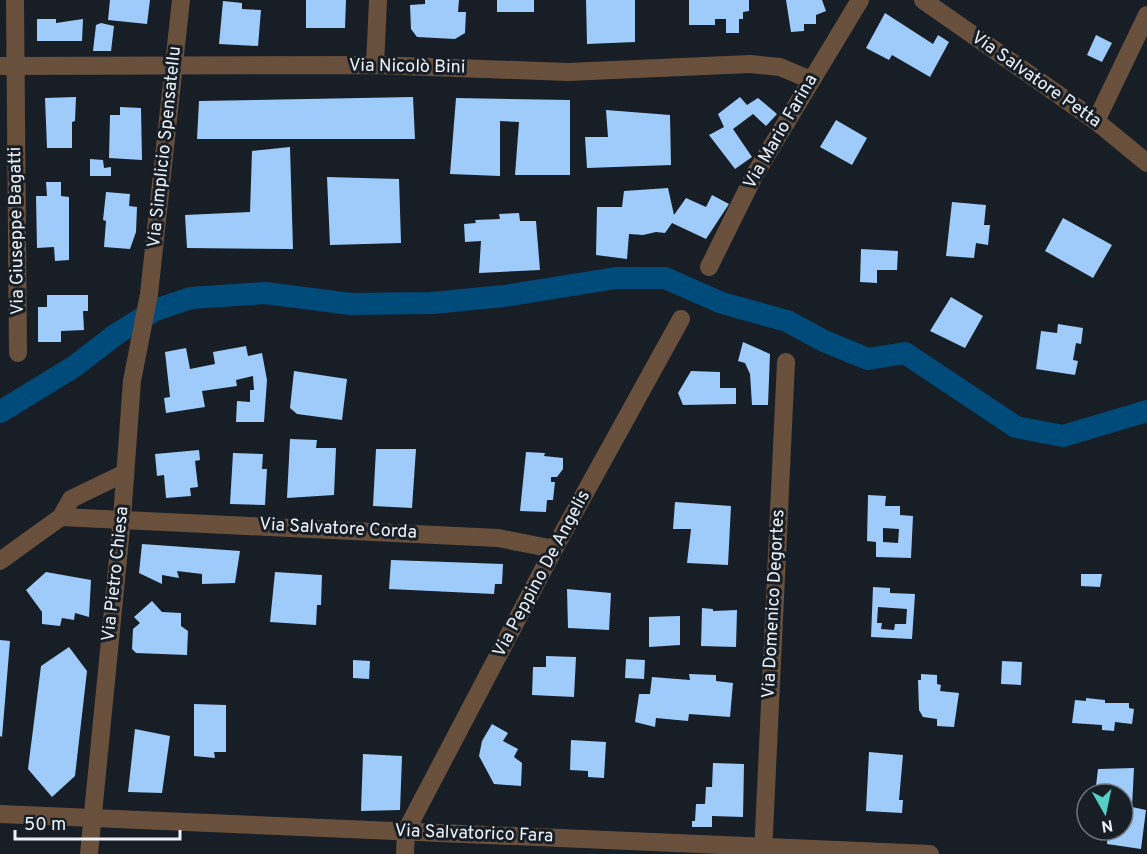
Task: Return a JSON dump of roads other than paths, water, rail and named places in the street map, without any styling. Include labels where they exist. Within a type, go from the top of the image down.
[{"type":"street","name":"Via Giuseppe Bagatti","points":[[15,0],[7,66],[18,353]]},
{"type":"street","name":"Via Simplicio Spensatellu","points":[[149,294],[181,0]]},
{"type":"street","points":[[375,64],[378,0]]},
{"type":"street","name":"Via Mario Farina","points":[[709,267],[755,174],[860,0]]},
{"type":"street","name":"Via Salvatore Petta","points":[[923,0],[1096,121],[1147,164]]},
{"type":"street","points":[[1096,121],[1147,15]]},
{"type":"street","name":"Via Nicolò Bini","points":[[7,66],[175,67],[375,64],[568,72],[750,64],[780,67],[811,80]]},
{"type":"street","name":"Via Pietro Chiesa","points":[[89,854],[122,518],[132,381],[149,294]]},
{"type":"street","name":"Via Peppino De Angelis","points":[[406,831],[554,549],[681,319]]},
{"type":"street","name":"Via Domenico Degortes","points":[[763,850],[786,362]]},
{"type":"street","points":[[0,561],[61,517],[71,499],[125,472]]},
{"type":"street","name":"Via Salvatore Corda","points":[[61,517],[122,518],[498,538],[554,549]]},
{"type":"street","name":"Via Salvatorico Fara","points":[[0,814],[91,816],[763,850],[930,854]]},
{"type":"street","points":[[405,854],[406,831]]},
{"type":"waterway","points":[[0,412],[75,366],[115,335],[155,310],[191,298],[265,293],[351,304],[432,303],[504,296],[616,278],[665,278],[722,303],[787,321],[824,341],[868,359],[905,353],[1016,427],[1063,436],[1147,411]]}]
